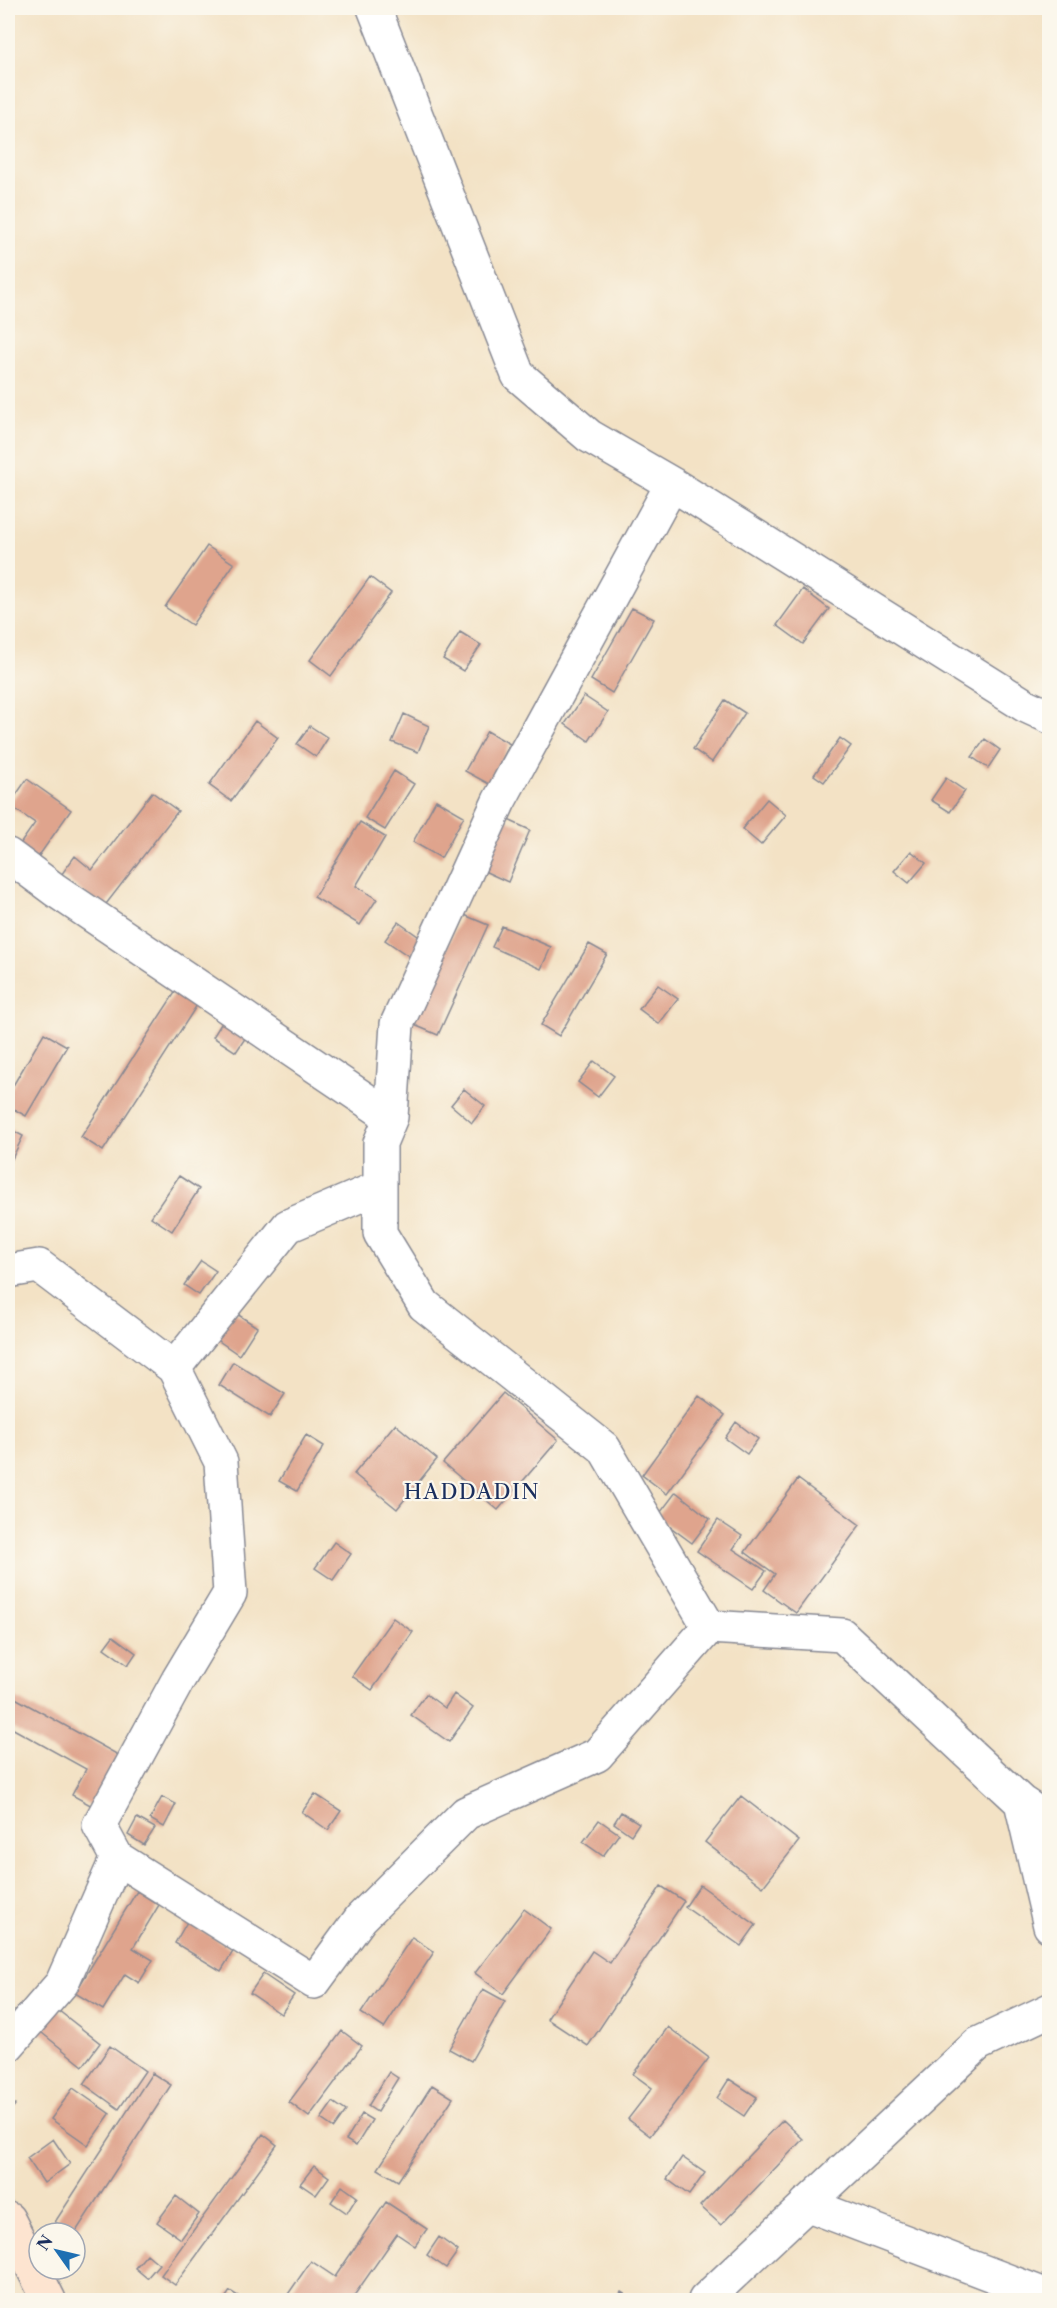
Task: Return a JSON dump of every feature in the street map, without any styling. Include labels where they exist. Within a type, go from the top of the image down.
[{"type":"street","points":[[374,8],[518,375],[589,436],[672,484],[1016,700],[1050,717]]},
{"type":"street","points":[[672,484],[499,801],[397,1024],[391,1117],[380,1143],[380,1233],[424,1305],[604,1448],[709,1627]]},
{"type":"street","points":[[8,855],[55,890],[391,1117]]},
{"type":"street","points":[[174,1368],[288,1226],[380,1187]]},
{"type":"street","points":[[8,1271],[39,1266],[174,1368],[221,1462],[230,1593],[178,1680],[99,1825],[117,1858],[314,1982],[361,1918],[466,1813],[597,1755],[709,1627]]},
{"type":"street","points":[[709,1627],[842,1635],[1021,1802],[1050,1821]]},
{"type":"street","points":[[1021,1802],[1050,1926]]},
{"type":"street","points":[[8,2045],[62,1983],[117,1858]]},
{"type":"street","points":[[705,2301],[978,2044],[1050,2010]]},
{"type":"street","points":[[806,2204],[1050,2297]]},
{"type":"street","points":[[8,2219],[49,2301]]},
{"type":"building","points":[[207,546],[234,564],[192,625],[165,607]]},
{"type":"building","points":[[370,577],[391,593],[331,676],[310,660]]},
{"type":"building","points":[[803,589],[829,609],[803,644],[777,625]]},
{"type":"building","points":[[632,608],[654,619],[612,693],[591,680]]},
{"type":"building","points":[[460,632],[481,645],[463,671],[443,659]]},
{"type":"building","points":[[584,696],[608,712],[589,741],[565,724]]},
{"type":"building","points":[[725,700],[745,713],[712,762],[693,749]]},
{"type":"building","points":[[404,714],[429,726],[418,752],[392,742]]},
{"type":"building","points":[[255,721],[278,738],[231,801],[209,785]]},
{"type":"building","points":[[310,726],[328,738],[316,757],[297,744]]},
{"type":"building","points":[[487,731],[510,744],[489,784],[465,771]]},
{"type":"building","points":[[840,738],[851,746],[824,782],[814,775]]},
{"type":"building","points":[[985,739],[1000,750],[988,768],[972,757]]},
{"type":"building","points":[[394,771],[414,784],[385,830],[365,818]]},
{"type":"building","points":[[946,778],[965,791],[950,812],[931,800]]},
{"type":"building","points":[[27,779],[71,810],[36,860],[18,847],[35,823],[9,805]]},
{"type":"building","points":[[152,792],[178,811],[103,908],[61,875],[75,856],[92,870]]},
{"type":"building","points":[[767,799],[786,815],[761,845],[742,829]]},
{"type":"building","points":[[436,800],[464,816],[441,858],[413,842]]},
{"type":"building","points":[[506,819],[530,830],[508,882],[484,871]]},
{"type":"building","points":[[360,822],[385,837],[356,886],[377,899],[360,925],[314,897]]},
{"type":"building","points":[[911,851],[926,863],[909,883],[894,871]]},
{"type":"building","points":[[462,914],[488,925],[438,1035],[412,1024]]},
{"type":"building","points":[[398,922],[422,939],[410,957],[385,940]]},
{"type":"building","points":[[502,926],[551,947],[541,969],[492,947]]},
{"type":"building","points":[[589,944],[607,954],[559,1036],[541,1025]]},
{"type":"building","points":[[658,985],[678,999],[659,1024],[639,1009]]},
{"type":"building","points":[[176,991],[197,1005],[103,1151],[81,1137]]},
{"type":"building","points":[[224,1019],[248,1034],[236,1052],[213,1037]]},
{"type":"building","points":[[44,1033],[67,1046],[26,1116],[8,1106],[8,1094]]},
{"type":"building","points":[[594,1061],[614,1076],[598,1097],[578,1082]]},
{"type":"building","points":[[464,1089],[485,1106],[472,1123],[451,1105]]},
{"type":"building","points":[[8,1128],[23,1136],[8,1167]]},
{"type":"building","points":[[179,1176],[199,1189],[172,1231],[151,1217]]},
{"type":"building","points":[[201,1261],[216,1271],[199,1295],[184,1285]]},
{"type":"building","points":[[234,1312],[257,1327],[239,1355],[216,1339]]},
{"type":"building","points":[[233,1362],[285,1394],[270,1417],[219,1385]]},
{"type":"building","points":[[503,1393],[558,1440],[498,1510],[443,1463]]},
{"type":"building","points":[[699,1396],[725,1415],[667,1494],[642,1475]]},
{"type":"building","points":[[736,1422],[758,1439],[747,1454],[725,1438]]},
{"type":"building","points":[[395,1424],[437,1459],[397,1509],[354,1474]]},
{"type":"building","points":[[306,1435],[324,1446],[297,1491],[279,1481]]},
{"type":"building","points":[[798,1479],[860,1525],[796,1613],[764,1590],[775,1574],[745,1552]]},
{"type":"building","points":[[676,1492],[710,1519],[692,1543],[657,1517]]},
{"type":"building","points":[[718,1520],[742,1536],[733,1549],[766,1571],[753,1589],[697,1551]]},
{"type":"building","points":[[334,1542],[351,1554],[333,1580],[315,1568]]},
{"type":"building","points":[[393,1618],[413,1632],[372,1690],[352,1676]]},
{"type":"building","points":[[113,1636],[136,1653],[128,1665],[104,1648]]},
{"type":"building","points":[[8,1694],[122,1757],[94,1807],[72,1795],[86,1769],[8,1726]]},
{"type":"building","points":[[426,1694],[445,1708],[454,1694],[473,1708],[449,1742],[411,1715]]},
{"type":"building","points":[[315,1794],[341,1811],[328,1830],[302,1812]]},
{"type":"building","points":[[741,1796],[799,1841],[763,1887],[705,1842]]},
{"type":"building","points":[[162,1797],[176,1804],[164,1827],[150,1819]]},
{"type":"building","points":[[621,1812],[639,1823],[631,1835],[614,1823]]},
{"type":"building","points":[[137,1818],[155,1828],[144,1845],[128,1835]]},
{"type":"building","points":[[599,1820],[619,1834],[603,1856],[583,1842]]},
{"type":"building","points":[[700,1885],[756,1925],[741,1946],[685,1907]]},
{"type":"building","points":[[661,1886],[684,1901],[588,2046],[547,2019],[592,1951],[610,1963]]},
{"type":"building","points":[[137,1891],[159,1905],[133,1948],[153,1960],[139,1983],[125,1974],[103,2010],[75,1993]]},
{"type":"building","points":[[524,1909],[551,1929],[503,1994],[475,1973]]},
{"type":"building","points":[[187,1922],[234,1950],[221,1971],[175,1943]]},
{"type":"building","points":[[412,1937],[434,1952],[384,2028],[361,2013]]},
{"type":"building","points":[[263,1974],[294,1995],[281,2014],[250,1993]]},
{"type":"building","points":[[483,1989],[505,2001],[471,2061],[449,2049]]},
{"type":"building","points":[[54,2007],[100,2043],[83,2066],[37,2029]]},
{"type":"building","points":[[668,2027],[709,2058],[650,2136],[628,2119],[652,2088],[633,2074]]},
{"type":"building","points":[[342,2031],[362,2046],[309,2117],[289,2102]]},
{"type":"building","points":[[110,2046],[145,2071],[119,2109],[84,2084]]},
{"type":"building","points":[[389,2072],[398,2078],[377,2112],[368,2106]]},
{"type":"building","points":[[152,2073],[171,2085],[83,2221],[56,2221]]},
{"type":"building","points":[[729,2079],[757,2097],[744,2116],[717,2098]]},
{"type":"building","points":[[432,2085],[453,2098],[398,2181],[378,2169]]},
{"type":"building","points":[[73,2088],[110,2114],[88,2145],[51,2119]]},
{"type":"building","points":[[8,2098],[15,2105],[8,2113]]},
{"type":"building","points":[[333,2102],[346,2111],[334,2128],[321,2119]]},
{"type":"building","points":[[362,2114],[372,2120],[356,2146],[346,2140]]},
{"type":"building","points":[[783,2120],[803,2139],[721,2225],[700,2206]]},
{"type":"building","points":[[263,2134],[277,2145],[175,2285],[161,2275]]},
{"type":"building","points":[[53,2139],[70,2164],[44,2183],[27,2158]]},
{"type":"building","points":[[682,2157],[705,2173],[689,2195],[667,2179]]},
{"type":"building","points":[[314,2166],[329,2177],[316,2195],[300,2184]]},
{"type":"building","points":[[342,2186],[357,2197],[347,2213],[331,2202]]},
{"type":"building","points":[[176,2196],[199,2214],[181,2239],[157,2222]]},
{"type":"building","points":[[386,2202],[427,2229],[415,2246],[397,2234],[351,2300],[284,2300],[311,2261],[335,2277]]},
{"type":"building","points":[[439,2237],[458,2251],[446,2268],[427,2255]]},
{"type":"building","points":[[147,2254],[159,2264],[147,2278],[135,2268]]},
{"type":"building","points":[[230,2291],[244,2300],[224,2300]]},
{"type":"building","points":[[621,2292],[634,2300],[616,2300]]},
{"type":"district","name":"HADDADIN","points":[[472,1492]]}]
